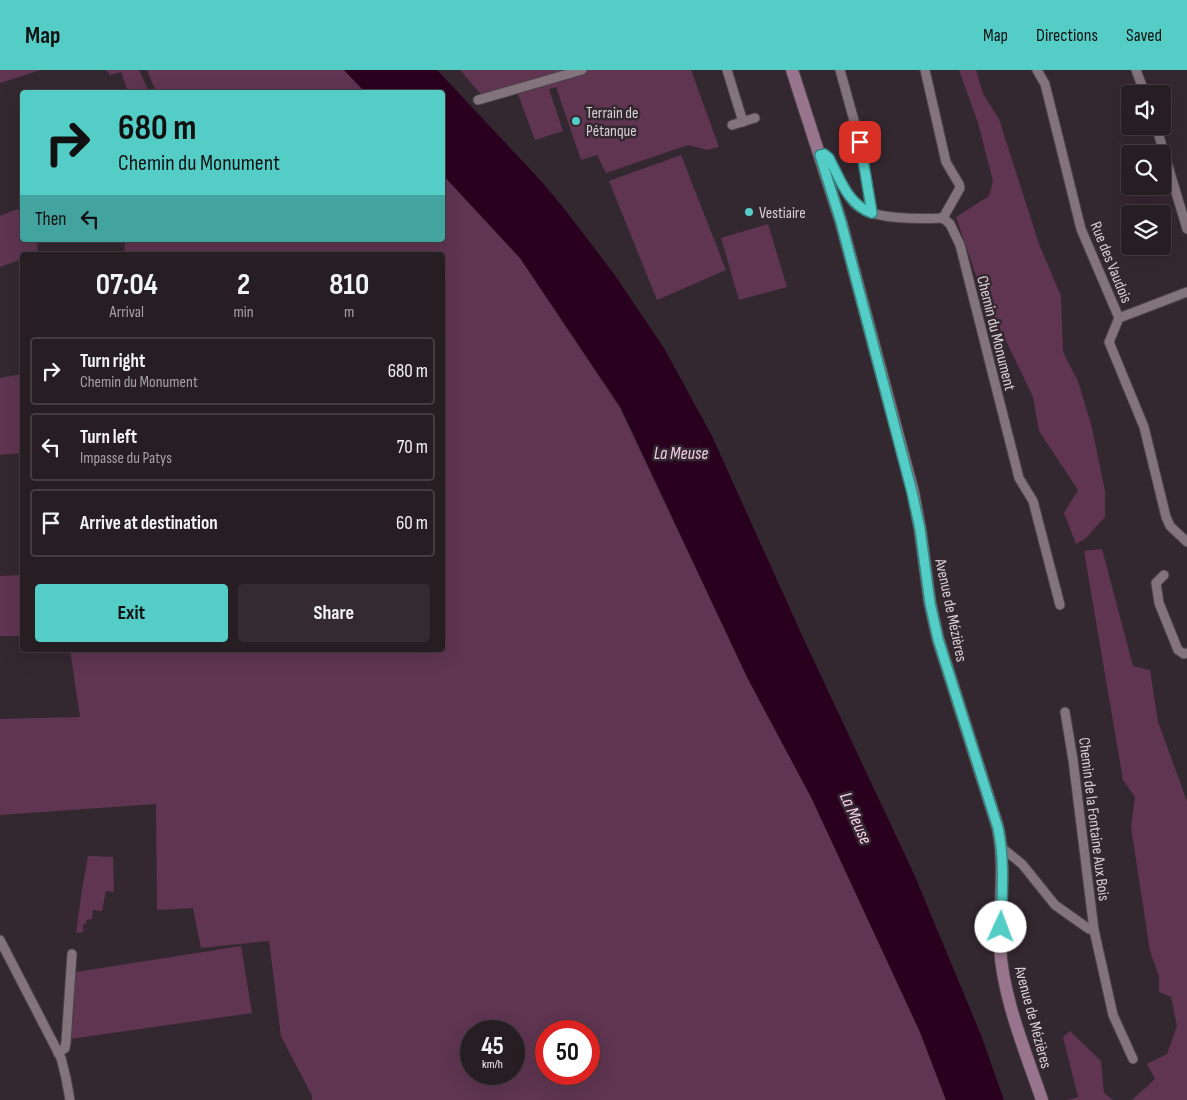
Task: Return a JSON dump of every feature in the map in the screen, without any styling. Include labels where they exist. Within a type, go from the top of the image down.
[{"type":"main road","name":"Avenue de Mézières","points":[[792,70],[841,222],[912,492],[920,529],[930,603],[938,639],[998,828],[1002,848],[1000,947],[1006,984],[1042,1100]]},
{"type":"street","points":[[478,100],[582,70]]},
{"type":"street","points":[[727,70],[743,122]]},
{"type":"street","points":[[840,70],[860,142],[872,213]]},
{"type":"street","points":[[820,155],[824,154],[829,158],[850,197],[857,206],[872,213],[926,219],[943,218],[960,188],[946,162],[926,70]]},
{"type":"street","name":"Rue des Vaudois","points":[[1037,70],[1045,84],[1081,229],[1119,318],[1109,342],[1144,427],[1166,517],[1170,526],[1187,542]]},
{"type":"street","points":[[1136,70],[1141,85]]},
{"type":"street","points":[[732,126],[755,118]]},
{"type":"street","points":[[1159,135],[1187,229]]},
{"type":"street","name":"Chemin du Monument","points":[[943,218],[950,224],[960,245],[1018,478],[1033,501],[1060,605]]},
{"type":"street","points":[[1119,318],[1187,292]]},
{"type":"street","points":[[1164,575],[1156,583],[1158,603],[1178,650],[1184,654],[1187,653]]},
{"type":"street","name":"Chemin de la Fontaine Aux Bois","points":[[1065,712],[1073,760],[1094,930],[1113,1015],[1133,1059]]},
{"type":"street","points":[[1002,848],[1022,864],[1054,905],[1089,929],[1094,930]]},
{"type":"street","points":[[0,940],[58,1053],[66,1078],[70,1100]]},
{"type":"street","points":[[58,1053],[65,1048],[66,1042],[72,954]]},
{"type":"shaded area","points":[[0,70],[41,70],[0,83]]},
{"type":"shaded area","points":[[106,70],[139,70],[148,90],[127,90],[121,72],[110,75]]},
{"type":"shaded area","points":[[147,70],[344,70],[363,90],[155,90]]},
{"type":"shaded area","points":[[460,70],[691,70],[719,147],[707,150],[688,145],[606,173],[597,155],[581,160],[556,87],[549,89],[563,131],[535,140],[516,89],[484,98]]},
{"type":"shaded area","points":[[959,70],[976,70],[983,94],[999,119],[1039,244],[1061,296],[1063,352],[1078,381],[1092,428],[1105,491],[1105,517],[1085,539],[1076,544],[1064,513],[1078,490],[1039,431],[1033,397],[980,287],[956,217],[989,196],[993,181],[978,123]]},
{"type":"shaded area","points":[[681,155],[726,270],[657,300],[609,181]]},
{"type":"shaded area","points":[[445,177],[520,258],[620,408],[747,677],[812,799],[920,1032],[946,1100],[312,1100],[312,1096],[281,1036],[269,941],[201,948],[193,908],[157,910],[156,804],[0,815],[0,719],[80,717],[70,652],[445,652],[445,252],[124,252],[125,242],[445,242]]},
{"type":"shaded area","points":[[17,209],[20,211],[20,242],[37,242],[38,252],[20,252],[20,260],[0,267],[0,216]]},
{"type":"shaded area","points":[[768,224],[787,287],[739,300],[721,238]]},
{"type":"shaded area","points":[[20,374],[20,453],[0,455],[0,378]]},
{"type":"shaded area","points":[[1102,549],[1133,666],[1150,670],[1158,722],[1187,801],[1187,1100],[1132,1100],[1155,1079],[1147,1064],[1167,1054],[1177,1026],[1171,997],[1159,992],[1159,976],[1150,951],[1131,827],[1135,797],[1123,780],[1084,551]]},
{"type":"shaded area","points":[[20,575],[20,636],[0,636],[0,576]]},
{"type":"shaded area","points":[[88,856],[113,857],[114,892],[106,891],[102,911],[93,910],[92,919],[86,920],[86,924],[83,925],[83,932],[76,933],[82,890]]},
{"type":"shaded area","points":[[241,946],[252,1013],[70,1039],[70,973]]},
{"type":"shaded area","points":[[1070,1031],[1101,1061],[1104,1093],[1113,1100],[1067,1100],[1078,1097],[1063,1037]]},
{"type":"water","name":"La Meuse","points":[[344,70],[437,70],[542,182],[566,211],[614,274],[664,348],[712,436],[806,644],[914,874],[981,1035],[1004,1100],[946,1100],[920,1032],[812,799],[747,677],[621,408],[520,258],[445,177],[445,90],[363,90]]},
{"type":"place","name":"Terrain de Pétanque","points":[[576,121]]},
{"type":"place","name":"Vestiaire","points":[[749,212]]},
{"type":"route","points":[[860,142],[872,213],[857,206],[850,197],[829,158],[824,154],[820,155],[841,222],[912,492],[920,529],[930,603],[938,639],[998,828],[1003,867],[1001,927]]}]
